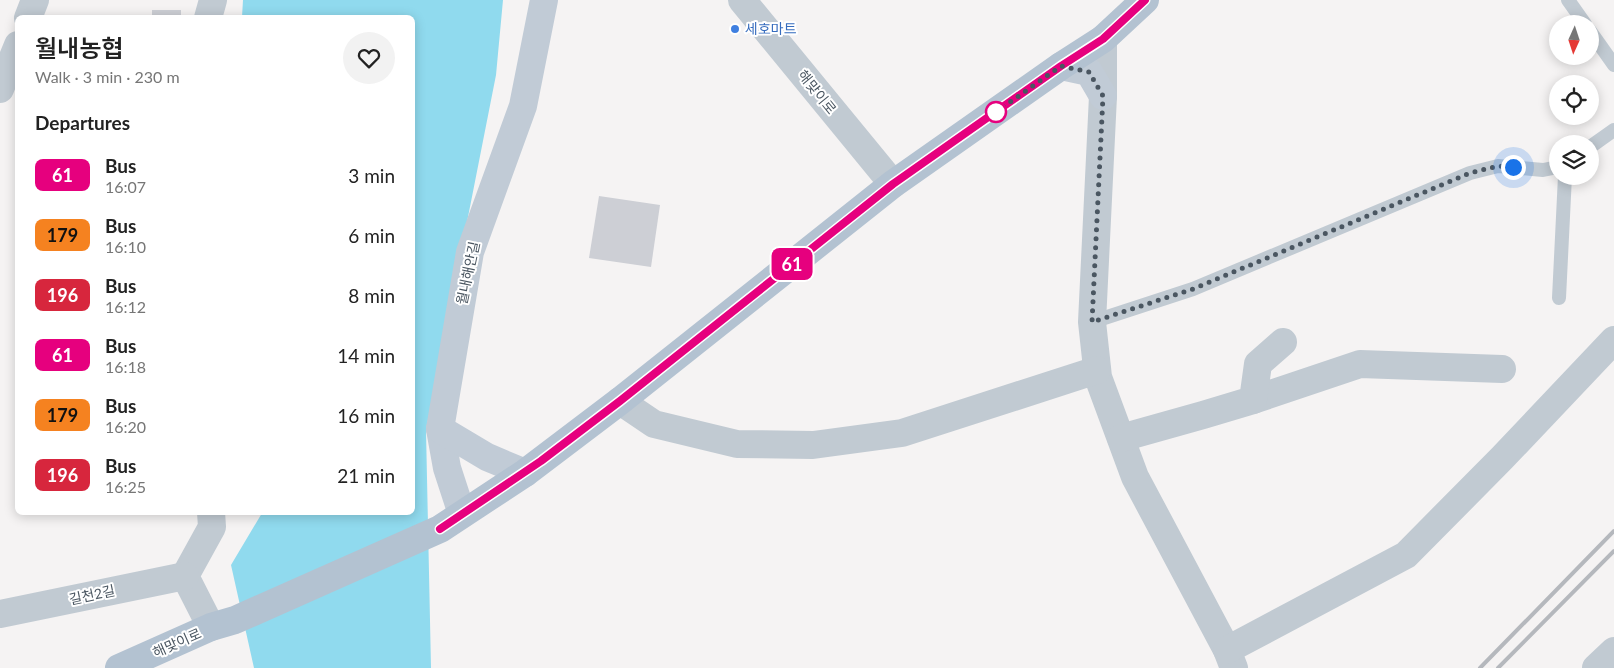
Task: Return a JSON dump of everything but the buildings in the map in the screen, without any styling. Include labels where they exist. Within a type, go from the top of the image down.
[{"type":"main road","points":[[462,514],[525,473],[620,401],[893,184],[1061,66],[1103,39],[1145,0]]},
{"type":"main road","name":"해맞이로","points":[[120,668],[440,529],[462,514]]},
{"type":"street","points":[[29,15],[35,0]]},
{"type":"street","points":[[209,15],[213,0]]},
{"type":"street","name":"월내해안길","points":[[462,514],[447,468],[440,429],[470,252],[523,106],[544,0]]},
{"type":"street","name":"해맞이로","points":[[742,0],[893,184]]},
{"type":"street","points":[[1103,39],[1103,96],[1092,322],[1098,377],[1136,477],[1231,659],[1406,555],[1502,458],[1614,340]]},
{"type":"street","points":[[0,89],[15,52]]},
{"type":"street","points":[[1061,66],[1089,72],[1103,96]]},
{"type":"street","points":[[1252,400],[1258,364],[1283,342]]},
{"type":"street","points":[[1121,438],[1203,416],[1360,364],[1502,369]]},
{"type":"street","points":[[620,401],[654,424],[737,444],[813,445],[902,432],[1097,370]]},
{"type":"street","points":[[440,429],[487,457],[525,473]]},
{"type":"street","points":[[211,515],[212,527],[184,576],[223,624]]},
{"type":"street","name":"길천2길","points":[[0,614],[184,576]]},
{"type":"street","points":[[1596,668],[1614,651]]},
{"type":"lane","points":[[1568,0],[1579,15]]},
{"type":"lane","points":[[1599,44],[1614,65]]},
{"type":"lane","points":[[1599,141],[1614,130]]},
{"type":"lane","points":[[1092,322],[1193,289],[1470,173],[1498,166],[1543,170],[1549,169]]},
{"type":"lane","points":[[1559,298],[1565,185]]},
{"type":"water","points":[[243,0],[503,0],[496,75],[426,430],[431,668],[254,668],[231,565],[261,515],[415,515],[415,15],[242,15]]},
{"type":"railway","points":[[1480,668],[1614,531]]},
{"type":"railway","points":[[1498,668],[1614,551]]},
{"type":"bus line","name":"61","points":[[440,529],[541,461],[620,401],[893,184],[1061,66],[1103,39],[1145,0]]},
{"type":"place","name":"세호마트","points":[[735,29]]},
{"type":"route","points":[[996,112],[1061,66],[1089,72],[1103,96],[1092,322],[1193,289],[1470,173],[1498,166],[1513,167]]}]
